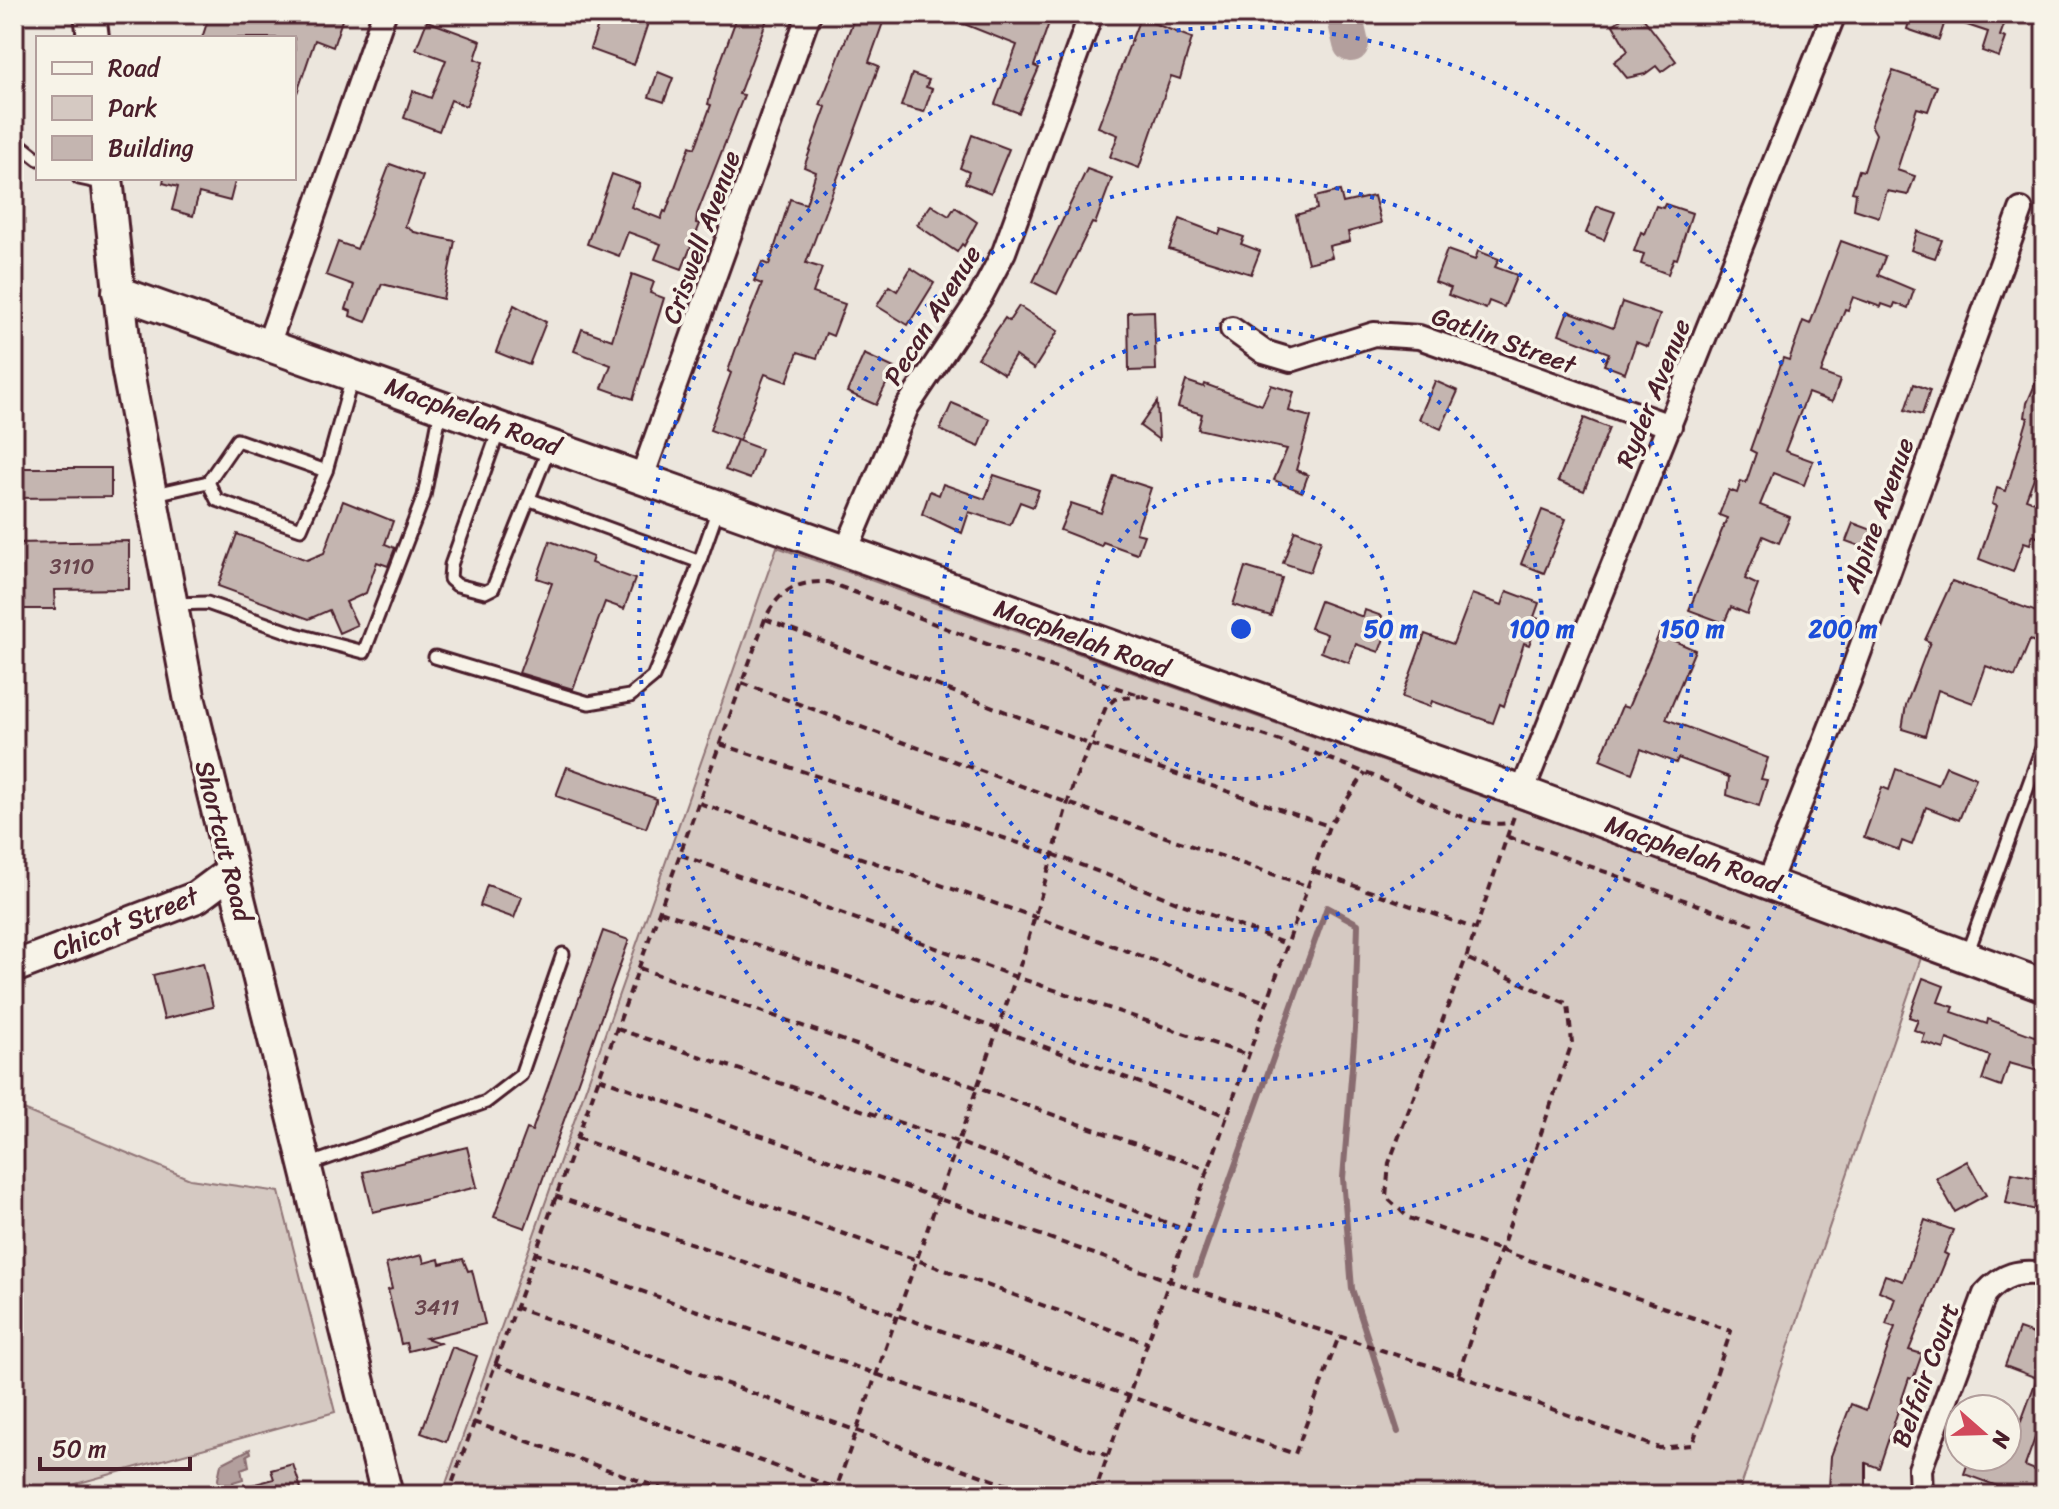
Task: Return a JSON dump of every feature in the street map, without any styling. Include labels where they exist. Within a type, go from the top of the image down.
[{"type":"street","points":[[90,14],[93,36]]},
{"type":"street","points":[[268,345],[384,14]]},
{"type":"street","name":"Criswell Avenue","points":[[642,477],[809,14]]},
{"type":"street","name":"Pecan Avenue","points":[[845,553],[907,407],[981,296],[1004,252],[1091,14]]},
{"type":"street","name":"Ryder Avenue","points":[[1522,792],[1834,14]]},
{"type":"street","name":"Shortcut Road","points":[[98,180],[149,495],[190,701],[387,1495]]},
{"type":"street","name":"Alpine Avenue","points":[[1769,882],[1850,678],[2021,210]]},
{"type":"street","name":"Macphelah Road","points":[[118,292],[441,404],[845,553],[1522,792],[2045,986]]},
{"type":"street","name":"Gatlin Street","points":[[1232,329],[1264,352],[1291,360],[1374,334],[1419,337],[1565,392],[1670,426]]},
{"type":"street","name":"Chicot Street","points":[[14,965],[197,897],[232,871]]},
{"type":"street","name":"Belfair Court","points":[[1921,1495],[1920,1469],[1985,1294],[2008,1275],[2023,1272],[2045,1274]]},
{"type":"lane","points":[[14,140],[36,157]]},
{"type":"lane","points":[[208,482],[217,500],[301,529],[326,471],[353,374]]},
{"type":"lane","points":[[170,604],[207,603],[295,634],[364,652],[424,496],[441,404]]},
{"type":"lane","points":[[501,426],[451,565],[450,579],[457,585],[485,592],[493,588],[550,444]]},
{"type":"lane","points":[[149,495],[208,482],[237,440],[326,471]]},
{"type":"lane","points":[[528,499],[700,562]]},
{"type":"lane","points":[[435,657],[589,703],[630,696],[653,677],[700,562],[719,506]]},
{"type":"lane","points":[[1966,957],[2045,740]]},
{"type":"lane","points":[[304,1166],[486,1102],[521,1075],[563,954]]},
{"type":"path","points":[[448,1495],[765,619],[774,601],[788,589],[803,582],[828,582],[1009,652],[1151,697],[1365,773],[1470,820],[1498,826],[1512,822]]},
{"type":"path","points":[[765,619],[1089,744],[1329,826]]},
{"type":"path","points":[[742,683],[1068,803],[1307,886]]},
{"type":"path","points":[[834,1495],[1016,977],[1089,744],[1106,707],[1115,699],[1128,695],[1151,697]]},
{"type":"path","points":[[720,744],[1055,855],[1286,944]]},
{"type":"path","points":[[1094,1495],[1329,826],[1365,773]]},
{"type":"path","points":[[599,1078],[938,1201],[1458,1375],[1659,1448],[1692,1445],[1731,1331],[1409,1218],[1386,1197],[1389,1163],[1466,958],[1522,792]]},
{"type":"path","points":[[699,803],[1035,917],[1266,1002]]},
{"type":"path","points":[[1507,837],[1754,925]]},
{"type":"path","points":[[681,854],[1016,977],[1248,1055]]},
{"type":"path","points":[[1313,871],[1476,929]]},
{"type":"path","points":[[660,911],[998,1029],[1227,1116]]},
{"type":"path","points":[[1458,1375],[1572,1043],[1568,1004],[1466,958]]},
{"type":"path","points":[[639,968],[1209,1170]]},
{"type":"path","points":[[617,1029],[958,1142],[1188,1231]]},
{"type":"path","points":[[577,1138],[1148,1343]]},
{"type":"path","points":[[555,1196],[1295,1454],[1339,1336]]},
{"type":"path","points":[[534,1253],[1108,1456]]},
{"type":"path","points":[[514,1307],[1035,1495]]},
{"type":"path","points":[[494,1364],[855,1495]]},
{"type":"path","points":[[473,1422],[680,1495]]},
{"type":"green space","points":[[777,547],[1923,952],[1738,1495],[442,1495]]},
{"type":"green space","points":[[14,1106],[190,1179],[279,1192],[335,1412],[36,1495],[14,1495]]},
{"type":"shaded area","points":[[250,1449],[251,1453],[247,1455],[249,1466],[241,1469],[243,1479],[233,1482],[235,1491],[220,1495],[218,1479],[221,1464]]},
{"type":"building","points":[[210,14],[344,14],[333,47],[315,40],[297,93],[296,36],[203,36]]},
{"type":"building","points":[[602,14],[651,14],[634,65],[590,49]]},
{"type":"building","points":[[738,14],[769,14],[739,94],[744,95],[697,214],[696,223],[700,224],[682,269],[655,259],[661,244],[628,232],[619,256],[587,244],[612,174],[640,184],[631,207],[661,219],[666,212],[690,146],[695,148],[711,105],[708,104],[718,69]]},
{"type":"building","points":[[856,14],[886,14],[869,62],[879,66],[806,263],[822,268],[813,293],[845,304],[833,336],[826,333],[817,358],[798,352],[787,382],[765,374],[739,441],[761,449],[750,479],[725,470],[737,440],[710,430],[731,373],[728,371],[736,348],[762,284],[754,281],[762,262],[769,265],[790,199],[806,204],[816,172],[804,167],[826,107],[820,105]]},
{"type":"building","points":[[939,14],[1052,14],[1034,66],[1039,68],[1019,113],[995,104],[1017,45]]},
{"type":"building","points":[[1628,14],[1640,14],[1676,61],[1661,72],[1656,66],[1645,74],[1627,78],[1614,62],[1628,51],[1613,25]]},
{"type":"building","points":[[1911,14],[2008,14],[2000,36],[2006,38],[1999,57],[1982,51],[1988,32],[1946,18],[1939,40],[1907,29]]},
{"type":"building","points":[[1140,18],[1192,38],[1180,79],[1171,76],[1139,168],[1110,157],[1118,135],[1098,127]]},
{"type":"building","points":[[427,21],[481,41],[475,59],[483,62],[466,106],[451,100],[439,131],[404,118],[413,91],[431,98],[446,60],[416,49]]},
{"type":"building","points":[[1893,71],[1937,86],[1928,111],[1917,108],[1897,170],[1915,176],[1908,195],[1887,191],[1879,217],[1854,209],[1856,193],[1852,192],[1859,170],[1864,171],[1876,134],[1871,125]]},
{"type":"building","points":[[658,72],[673,78],[664,102],[649,97]]},
{"type":"building","points":[[912,74],[929,80],[926,87],[932,89],[924,112],[901,106]]},
{"type":"building","points":[[972,135],[1009,149],[991,193],[965,183],[969,172],[960,168]]},
{"type":"building","points":[[390,164],[423,176],[405,226],[414,232],[455,241],[443,299],[382,284],[366,322],[350,316],[351,311],[346,309],[354,285],[326,275],[338,242],[357,249]]},
{"type":"building","points":[[1087,169],[1112,178],[1095,224],[1092,223],[1057,294],[1033,282]]},
{"type":"building","points":[[164,180],[235,180],[230,201],[199,193],[193,216],[172,210],[178,187],[163,183]]},
{"type":"building","points":[[1340,191],[1343,203],[1374,196],[1381,223],[1348,232],[1350,241],[1329,246],[1332,257],[1308,263],[1296,215],[1317,209],[1315,197]]},
{"type":"building","points":[[1665,204],[1692,213],[1677,259],[1674,258],[1668,274],[1641,264],[1644,254],[1634,251],[1641,232],[1645,234],[1656,206],[1663,208]]},
{"type":"building","points":[[931,205],[949,216],[955,207],[977,222],[964,246],[962,244],[957,252],[917,225]]},
{"type":"building","points":[[1597,206],[1615,212],[1604,240],[1586,233]]},
{"type":"building","points":[[1180,219],[1219,234],[1221,229],[1244,237],[1241,244],[1260,251],[1251,274],[1169,249]]},
{"type":"building","points":[[1917,231],[1942,240],[1935,258],[1911,250]]},
{"type":"building","points":[[1841,241],[1885,257],[1878,275],[1914,290],[1908,308],[1895,303],[1893,308],[1882,304],[1881,307],[1853,297],[1848,310],[1845,309],[1821,373],[1840,380],[1832,402],[1808,393],[1785,451],[1813,461],[1804,485],[1773,473],[1760,505],[1790,517],[1779,543],[1763,536],[1745,579],[1758,585],[1747,614],[1731,607],[1724,623],[1689,610],[1727,518],[1719,515],[1729,490],[1737,493],[1741,481],[1746,483],[1756,453],[1750,450],[1783,358],[1789,360],[1803,321],[1810,324]]},
{"type":"building","points":[[1447,250],[1475,260],[1478,251],[1499,259],[1495,267],[1517,275],[1504,307],[1489,301],[1486,309],[1448,295],[1451,288],[1435,282]]},
{"type":"building","points":[[911,268],[934,283],[908,325],[877,306],[889,286],[897,291]]},
{"type":"building","points":[[632,274],[654,282],[650,293],[664,298],[633,399],[602,388],[611,365],[574,351],[582,329],[612,340]]},
{"type":"building","points":[[1622,302],[1660,315],[1648,347],[1636,342],[1625,373],[1604,365],[1609,353],[1559,334],[1568,311],[1613,328]]},
{"type":"building","points":[[514,305],[546,322],[529,365],[496,352]]},
{"type":"building","points":[[1019,306],[1058,331],[1034,369],[1015,356],[1004,374],[978,358],[1005,318],[1009,321]]},
{"type":"building","points":[[1154,311],[1156,370],[1129,371],[1128,312]]},
{"type":"building","points":[[864,354],[894,368],[876,405],[847,392]]},
{"type":"building","points":[[2043,366],[2045,461],[2041,459],[2026,499],[2045,506],[2045,529],[2041,539],[2033,535],[2030,544],[2024,542],[2013,572],[1979,559],[1997,506],[1992,504],[1997,488],[2006,491],[2028,418],[2025,417],[2027,403]]},
{"type":"building","points":[[1186,381],[1204,387],[1205,384],[1262,405],[1271,385],[1294,392],[1289,411],[1311,417],[1296,470],[1308,475],[1302,492],[1274,480],[1287,449],[1198,429],[1202,414],[1178,407]]},
{"type":"building","points":[[1435,381],[1458,391],[1441,429],[1419,419]]},
{"type":"building","points":[[1914,384],[1930,390],[1922,415],[1905,410]]},
{"type":"building","points":[[1157,402],[1159,440],[1140,426]]},
{"type":"building","points":[[952,403],[990,419],[979,447],[940,430]]},
{"type":"building","points":[[1584,418],[1609,428],[1584,491],[1558,481]]},
{"type":"building","points":[[14,468],[111,468],[111,497],[14,498]]},
{"type":"building","points":[[994,475],[1039,490],[1033,507],[1020,502],[1010,525],[969,512],[962,533],[922,514],[930,491],[939,495],[943,484],[985,499]]},
{"type":"building","points":[[1114,476],[1151,488],[1136,533],[1144,535],[1137,554],[1103,542],[1101,546],[1060,530],[1071,503],[1101,513]]},
{"type":"building","points":[[343,501],[393,521],[385,544],[395,548],[388,566],[377,562],[366,593],[346,602],[357,625],[339,633],[329,610],[309,619],[218,586],[237,534],[307,560],[324,553]]},
{"type":"building","points":[[1542,510],[1566,519],[1544,573],[1521,564]]},
{"type":"building","points":[[1853,523],[1880,533],[1873,551],[1846,541]]},
{"type":"building","points":[[1295,530],[1321,540],[1310,572],[1283,563]]},
{"type":"building","points":[[129,541],[129,589],[54,590],[55,609],[14,609],[14,543]]},
{"type":"building","points":[[550,541],[593,557],[591,563],[635,579],[624,609],[605,602],[573,689],[519,673],[552,583],[537,578]]},
{"type":"building","points":[[1245,567],[1282,578],[1271,616],[1233,605]]},
{"type":"building","points":[[1952,581],[2045,615],[2045,630],[2040,644],[2030,640],[2015,677],[1986,666],[1973,703],[1938,690],[1925,736],[1902,729],[1906,705],[1930,642],[1925,640]]},
{"type":"building","points":[[1507,591],[1539,603],[1534,617],[1539,619],[1529,645],[1524,643],[1504,706],[1500,704],[1493,723],[1432,701],[1430,707],[1402,697],[1425,634],[1453,644],[1472,594],[1502,605]]},
{"type":"building","points":[[1320,601],[1363,617],[1365,610],[1382,616],[1380,622],[1389,625],[1379,652],[1356,644],[1349,663],[1321,652],[1327,634],[1310,628]]},
{"type":"building","points":[[1659,634],[1695,650],[1666,719],[1768,758],[1761,779],[1767,780],[1759,806],[1727,795],[1729,777],[1678,758],[1676,763],[1641,749],[1632,773],[1600,760],[1622,706],[1628,708]]},
{"type":"building","points":[[1946,766],[1976,778],[1959,820],[1926,807],[1912,845],[1902,841],[1899,850],[1864,837],[1882,787],[1889,790],[1896,769],[1938,785]]},
{"type":"building","points":[[567,767],[657,799],[646,828],[556,796]]},
{"type":"building","points":[[487,885],[522,897],[514,918],[480,906]]},
{"type":"building","points":[[603,931],[629,940],[525,1228],[494,1217],[527,1129],[532,1131]]},
{"type":"building","points":[[203,963],[213,1007],[164,1019],[153,975]]},
{"type":"building","points":[[1923,978],[1944,986],[1938,1002],[1954,1007],[1952,1012],[1987,1024],[1988,1019],[2045,1040],[2045,1073],[2009,1063],[2001,1087],[1982,1080],[1990,1056],[1947,1039],[1944,1049],[1922,1042],[1925,1034],[1914,1030],[1918,1020],[1909,1017]]},
{"type":"building","points":[[467,1147],[477,1187],[373,1212],[363,1172]]},
{"type":"building","points":[[1967,1161],[1986,1195],[1955,1212],[1936,1178]]},
{"type":"building","points":[[2012,1173],[2045,1180],[2045,1212],[2006,1203]]},
{"type":"building","points":[[1925,1220],[1953,1230],[1944,1253],[1948,1255],[1909,1350],[1922,1354],[1913,1379],[1909,1378],[1879,1468],[1866,1463],[1866,1495],[1837,1495],[1837,1489],[1829,1489],[1831,1456],[1851,1404],[1866,1410],[1895,1327],[1886,1324],[1895,1298],[1879,1291],[1885,1275],[1903,1281]]},
{"type":"building","points":[[422,1255],[424,1263],[439,1259],[440,1264],[463,1259],[468,1271],[472,1270],[485,1324],[426,1338],[440,1343],[408,1351],[406,1343],[401,1344],[388,1290],[392,1289],[386,1264]]},
{"type":"building","points":[[2019,1329],[2045,1338],[2045,1410],[2025,1466],[2045,1474],[2045,1495],[2022,1495],[1964,1474],[2023,1473],[2023,1416],[2037,1378],[2005,1366]]},
{"type":"building","points":[[452,1347],[477,1356],[446,1442],[421,1433]]},
{"type":"building","points":[[293,1464],[303,1495],[234,1495],[233,1490],[274,1479],[271,1470]]},
{"type":"waterway","points":[[1344,14],[1351,44]]},
{"type":"waterway","points":[[1196,1275],[1327,907],[1358,924],[1355,1029],[1343,1178],[1352,1289],[1398,1432]]}]
